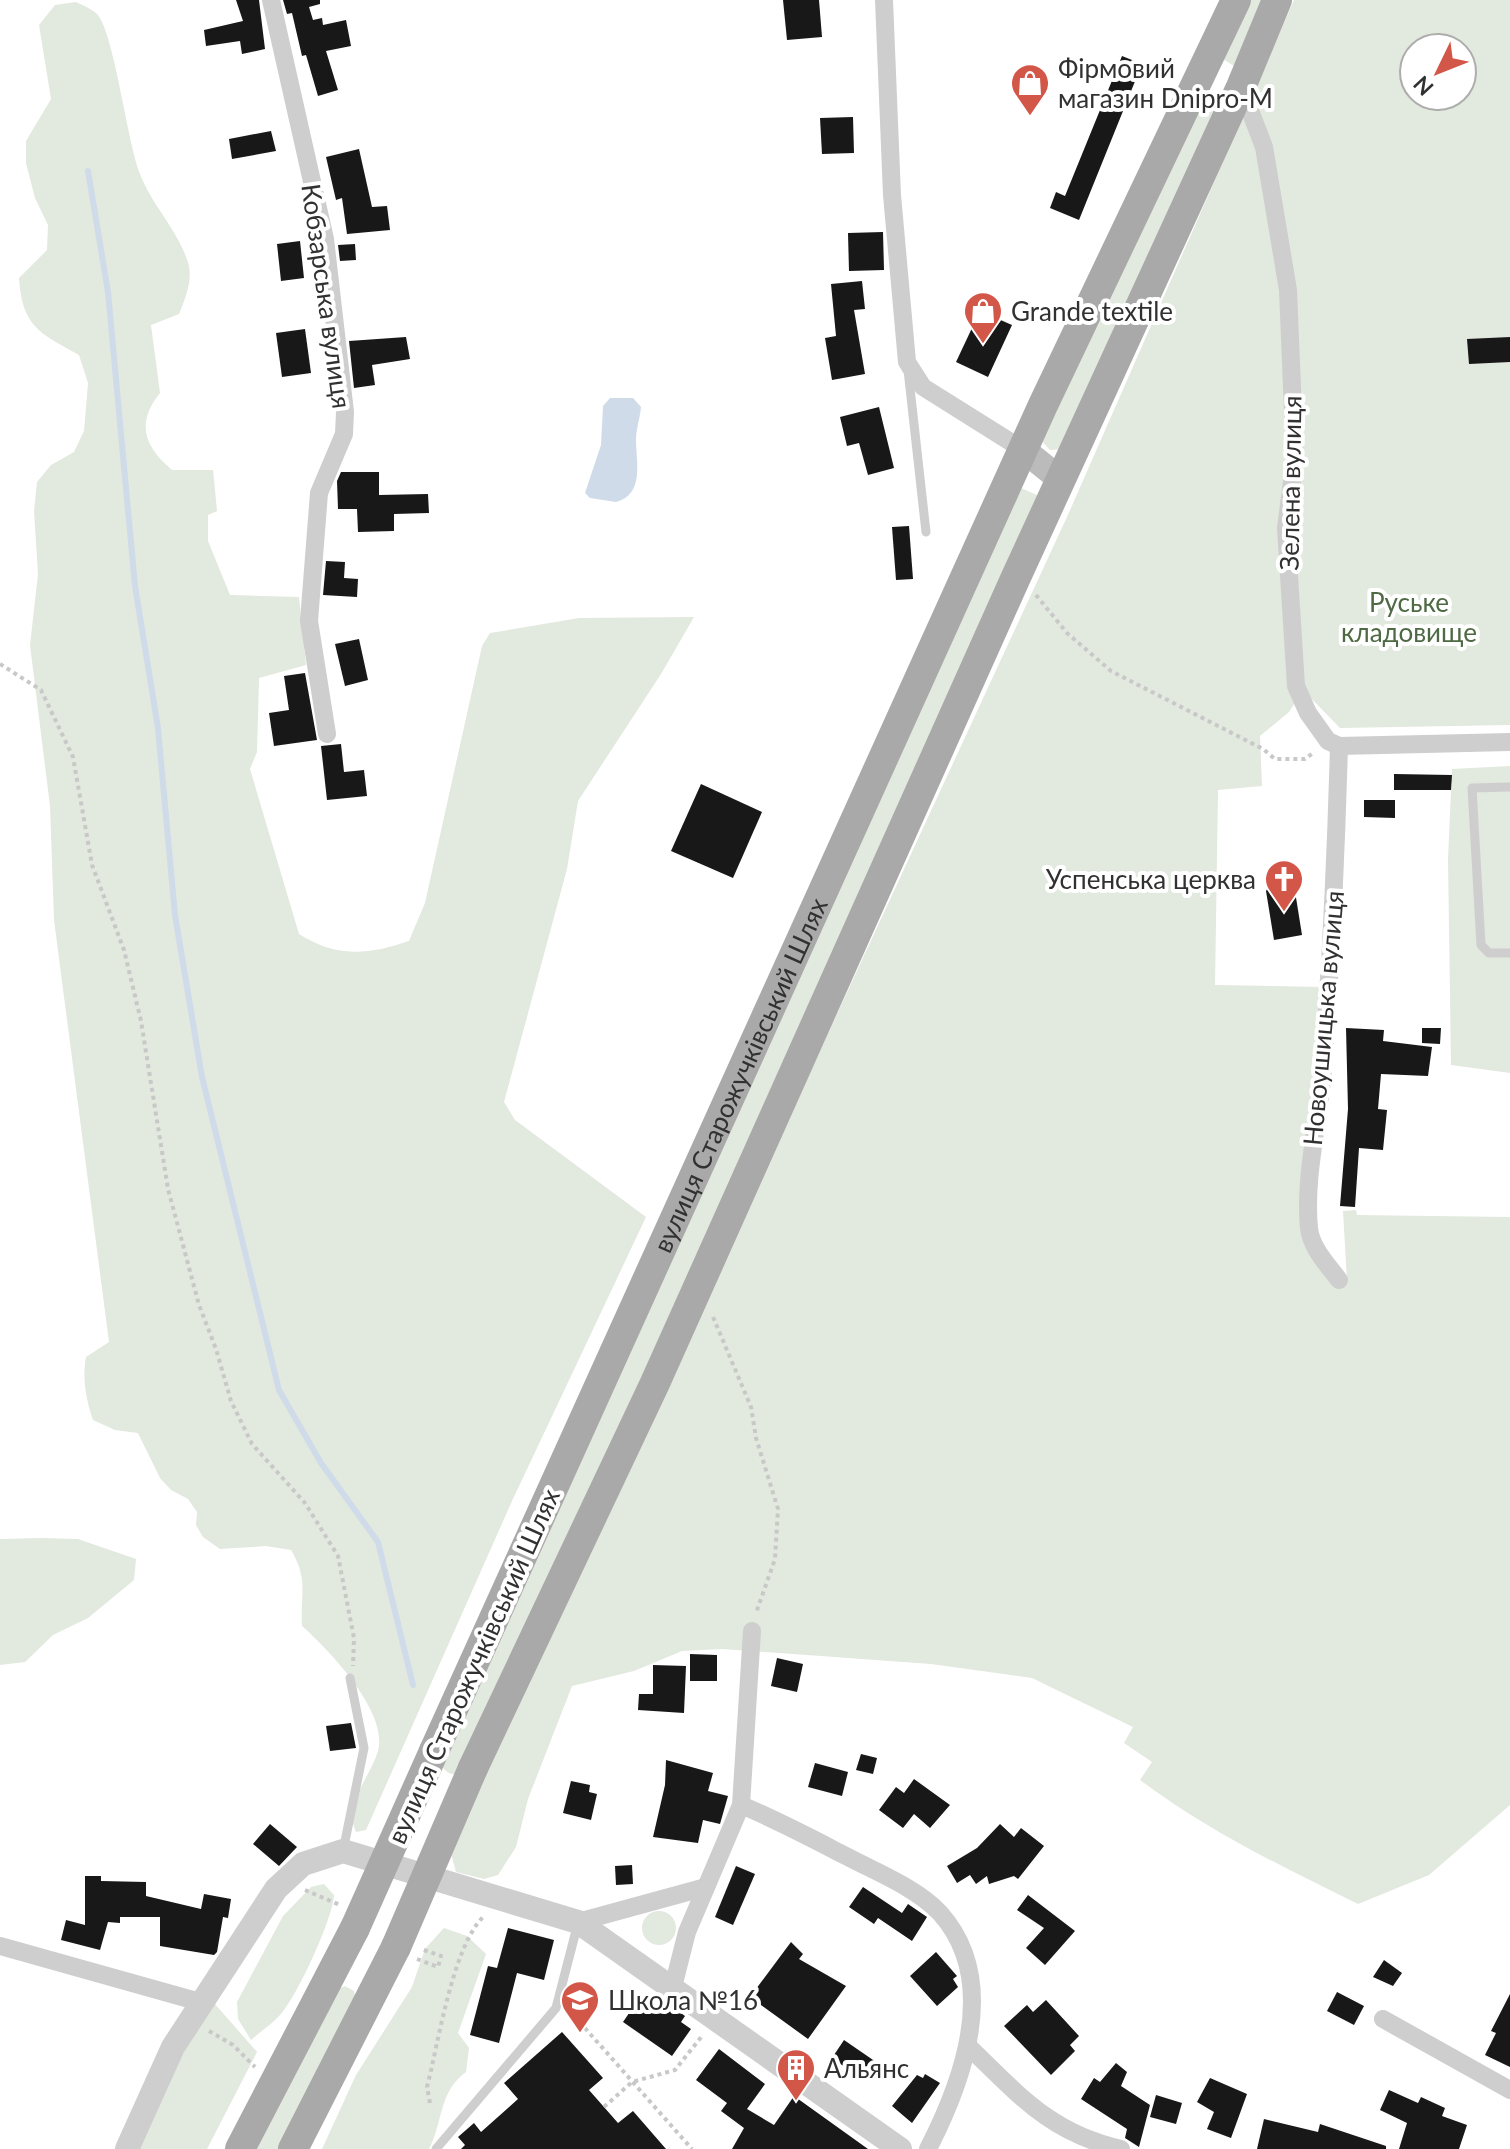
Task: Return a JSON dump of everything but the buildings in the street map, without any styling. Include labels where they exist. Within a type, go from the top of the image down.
[{"type":"main road","name":"вулиця Старожучківський Шлях","points":[[240,2149],[339,1961],[345,1922],[434,1751],[1025,451],[1043,405],[1236,0]]},
{"type":"main road","name":"вулиця Старожучківський Шлях","points":[[293,2149],[379,1981],[410,1951],[473,1768],[698,1285],[1016,577],[1241,87],[1277,0]]},
{"type":"main road","points":[[1202,75],[1241,87]]},
{"type":"main road","points":[[1025,451],[1061,480]]},
{"type":"main road","points":[[339,1961],[379,1981]]},
{"type":"street","name":"Кобзарська вулиця","points":[[271,0],[325,239],[345,412],[344,434],[319,493],[309,621],[327,734]]},
{"type":"street","points":[[884,0],[892,195],[907,362],[923,387],[1025,451]]},
{"type":"street","name":"Зелена вулиця","points":[[1241,87],[1264,147],[1288,290],[1295,459],[1286,528],[1296,686],[1308,713],[1333,744]]},
{"type":"street","points":[[1333,744],[1510,742]]},
{"type":"street","name":"Новоушицька вулиця","points":[[1333,744],[1329,986],[1319,1116],[1309,1177],[1309,1230],[1314,1246],[1339,1280]]},
{"type":"street","points":[[673,1987],[687,1932],[741,1805],[752,1631]]},
{"type":"street","points":[[741,1805],[897,1883],[939,1912],[968,1967],[971,1985],[968,2046],[947,2112],[928,2149]]},
{"type":"street","points":[[127,2149],[173,2047],[276,1889],[303,1864],[343,1851],[499,1901],[578,1922],[900,2149]]},
{"type":"street","points":[[578,1922],[706,1887]]},
{"type":"street","points":[[0,1946],[195,2011]]},
{"type":"street","points":[[1383,2019],[1510,2090]]},
{"type":"street","points":[[968,2046],[1052,2124],[1083,2140],[1121,2149]]},
{"type":"lane","points":[[907,362],[926,532]]},
{"type":"lane","points":[[1510,787],[1472,788],[1481,945],[1489,953],[1510,953]]},
{"type":"lane","points":[[343,1851],[364,1748],[350,1678]]},
{"type":"lane","points":[[436,2149],[556,2008],[578,1922]]},
{"type":"path","points":[[1016,577],[1043,601],[1067,633],[1111,671],[1263,749],[1275,759],[1305,759],[1333,744]]},
{"type":"path","points":[[0,664],[41,690],[73,757],[92,865],[124,950],[141,1021],[168,1189],[199,1305],[231,1401],[252,1444],[305,1503],[338,1556],[354,1638],[350,1678]]},
{"type":"path","points":[[698,1285],[751,1407],[756,1438],[778,1509],[775,1559],[752,1631]]},
{"type":"path","points":[[302,1889],[340,1904],[345,1922]]},
{"type":"path","points":[[430,2103],[427,2087],[460,1957],[469,1931],[499,1901]]},
{"type":"path","points":[[410,1951],[441,1956],[438,1967],[410,1951]]},
{"type":"path","points":[[558,1998],[692,2149]]},
{"type":"path","points":[[195,2011],[274,2087]]},
{"type":"path","points":[[604,2107],[632,2082],[675,2070],[698,2040]]},
{"type":"green space","points":[[1244,0],[1265,0],[1236,67],[1219,57]]},
{"type":"green space","name":"Руське кладовище","points":[[1294,0],[1510,0],[1510,725],[1340,728],[1303,690],[1289,712],[1260,736],[1262,786],[1218,790],[1215,985],[1325,987],[1304,1231],[1347,1281],[1343,1211],[1356,1210],[1357,1215],[1510,1217],[1510,1805],[1429,1875],[1358,1904],[1246,1847],[1192,1816],[1140,1780],[1152,1762],[1124,1743],[1133,1727],[1032,1678],[931,1664],[722,1649],[682,1651],[634,1671],[572,1686],[528,1799],[516,1847],[498,1875],[484,1879],[456,1872],[450,1850],[1067,517]]},
{"type":"green space","points":[[76,2],[95,12],[103,25],[140,174],[179,242],[190,272],[186,297],[179,314],[151,325],[160,393],[148,415],[146,434],[155,453],[172,470],[213,470],[217,511],[208,515],[208,541],[230,595],[299,597],[306,665],[259,678],[257,752],[250,769],[299,934],[326,947],[353,952],[409,941],[425,903],[482,646],[490,633],[579,618],[694,617],[661,674],[578,801],[567,869],[504,1102],[515,1120],[646,1217],[512,1501],[366,1830],[356,1832],[353,1822],[355,1801],[378,1751],[379,1735],[366,1700],[354,1682],[302,1626],[302,1579],[291,1550],[266,1546],[220,1549],[203,1537],[196,1525],[197,1512],[188,1499],[171,1490],[160,1478],[138,1433],[115,1430],[93,1420],[85,1389],[86,1357],[109,1342],[54,920],[50,806],[30,645],[38,574],[34,511],[37,482],[51,465],[74,452],[84,431],[88,383],[79,355],[43,334],[29,318],[19,278],[47,250],[48,225],[35,198],[26,163],[26,141],[51,99],[39,25],[55,5]]},
{"type":"green space","points":[[1199,101],[1211,101],[1220,108],[1064,449],[1050,450],[1040,439]]},
{"type":"green space","points":[[1019,487],[1041,497],[463,1773],[450,1774],[441,1765]]},
{"type":"green space","points":[[1510,766],[1510,1073],[1451,1065],[1448,859],[1452,769]]},
{"type":"green space","points":[[0,1539],[78,1539],[136,1559],[134,1580],[88,1618],[53,1635],[25,1662],[0,1665]]},
{"type":"green space","points":[[324,1884],[334,1895],[328,1921],[313,1957],[287,2006],[251,2040],[238,2019],[237,2002],[283,1916],[311,1887]]},
{"type":"green space","points":[[659,1911],[671,1916],[676,1928],[671,1940],[659,1945],[647,1940],[642,1928],[647,1916]]},
{"type":"green space","points":[[444,1928],[467,1936],[486,1954],[458,2033],[469,2048],[466,2072],[446,2098],[429,2149],[322,2149],[356,2075],[412,1987],[425,1949]]},
{"type":"green space","points":[[345,1986],[354,1991],[356,2002],[280,2149],[252,2149],[336,1990]]},
{"type":"green space","points":[[214,2003],[257,2052],[207,2149],[136,2149],[168,2077]]},
{"type":"water","points":[[610,398],[633,398],[641,407],[636,436],[635,485],[625,498],[616,502],[590,498],[585,493],[601,445],[603,406]]},
{"type":"waterway","points":[[88,171],[108,292],[135,586],[158,728],[175,915],[202,1077],[279,1390],[321,1463],[378,1542],[413,1685]]},
{"type":"place","name":"Фірмовий магазин Dnipro-M","points":[[1030,117]]},
{"type":"place","name":"Grande textile","points":[[983,345]]},
{"type":"place","name":"Успенська церква","points":[[1284,913]]},
{"type":"place","name":"Школа №16","points":[[580,2034]]},
{"type":"place","name":"Альянс","points":[[796,2102]]}]
